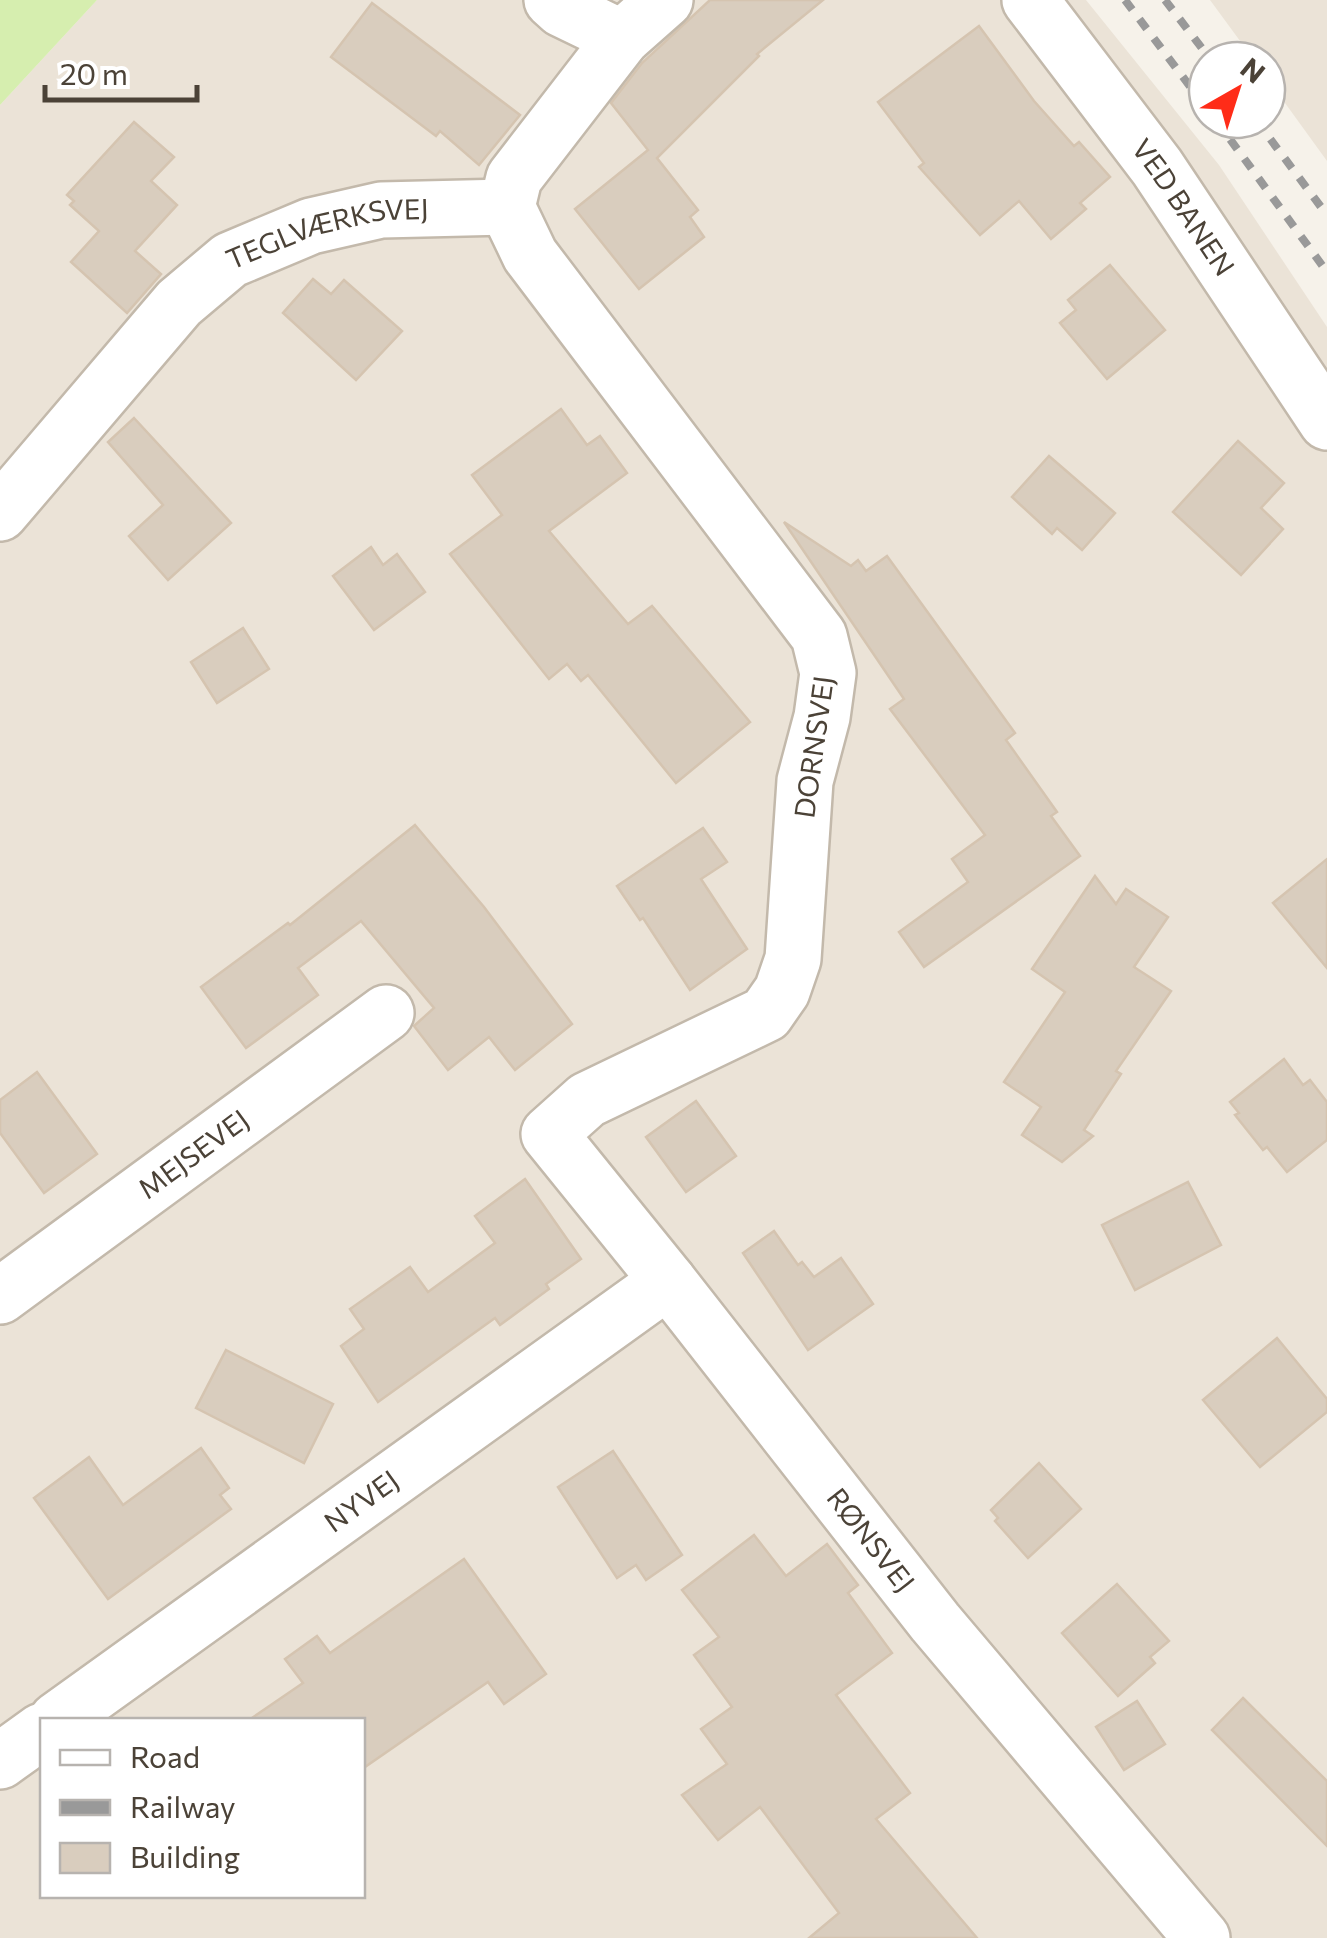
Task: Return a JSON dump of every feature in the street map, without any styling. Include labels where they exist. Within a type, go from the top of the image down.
[{"type":"street","points":[[552,0],[562,9],[622,38]]},
{"type":"street","points":[[507,207],[514,178],[622,38],[664,0]]},
{"type":"street","name":"VED BANEN","points":[[1030,0],[1156,167],[1327,422]]},
{"type":"street","name":"TEGLVÆRKSVEJ","points":[[0,513],[179,303],[230,260],[311,226],[381,210],[507,207]]},
{"type":"street","name":"DORNSVEJ","points":[[507,207],[530,255],[819,636],[828,673],[822,717],[805,781],[794,959],[782,991],[766,1014],[587,1100],[548,1134]]},
{"type":"street","name":"MEJSEVEJ","points":[[0,1296],[386,1012]]},
{"type":"street","name":"RØNSVEJ","points":[[548,1134],[935,1622],[1202,1938]]},
{"type":"street","name":"NYVEJ","points":[[60,1718],[668,1281]]},
{"type":"street","points":[[0,1761],[40,1732]]},
{"type":"shaded area","points":[[97,0],[1086,0],[1187,125],[1187,140],[1199,140],[1219,165],[1327,327],[1327,1938],[0,1938],[0,105]]},
{"type":"shaded area","points":[[1210,0],[1327,0],[1327,161],[1287,106],[1287,40],[1239,40]]},
{"type":"green space","points":[[0,0],[97,0],[0,105]]},
{"type":"building","points":[[710,0],[823,0],[757,54],[657,158],[698,210],[690,217],[704,237],[639,289],[575,209],[648,150],[611,103],[642,63]]},
{"type":"building","points":[[372,3],[520,115],[479,165],[440,131],[436,136],[331,57]]},
{"type":"building","points":[[979,26],[1034,101],[1074,146],[1079,142],[1110,177],[1080,203],[1086,209],[1051,239],[1019,201],[980,235],[919,167],[924,163],[878,102]]},
{"type":"building","points":[[134,122],[174,157],[151,181],[177,205],[135,251],[161,274],[127,313],[71,262],[99,231],[70,205],[74,201],[67,195]]},
{"type":"building","points":[[1110,265],[1165,330],[1107,379],[1060,323],[1076,310],[1068,300]]},
{"type":"building","points":[[313,279],[331,294],[344,280],[402,331],[356,380],[283,313]]},
{"type":"building","points":[[561,409],[587,445],[600,436],[627,473],[549,531],[628,624],[652,606],[750,722],[676,783],[588,675],[581,681],[567,664],[549,679],[450,554],[502,515],[472,475]]},
{"type":"building","points":[[134,418],[231,523],[168,580],[129,536],[163,505],[108,442]]},
{"type":"building","points":[[1238,441],[1284,483],[1261,508],[1283,529],[1241,575],[1173,512]]},
{"type":"building","points":[[1049,456],[1115,513],[1082,550],[1057,528],[1052,534],[1012,497]]},
{"type":"building","points":[[784,522],[851,566],[858,560],[866,571],[887,556],[1015,733],[1006,740],[1057,812],[1051,816],[1080,856],[924,967],[899,932],[968,882],[952,859],[985,835],[890,709],[904,699]]},
{"type":"building","points":[[371,547],[383,565],[397,554],[425,592],[374,630],[333,576]]},
{"type":"building","points":[[243,628],[269,669],[217,703],[191,662]]},
{"type":"building","points":[[415,825],[484,907],[572,1024],[515,1070],[489,1037],[448,1070],[414,1026],[434,1008],[361,921],[298,968],[318,995],[246,1048],[201,987],[290,925]]},
{"type":"building","points":[[703,828],[727,862],[701,879],[747,949],[690,990],[617,886]]},
{"type":"building","points":[[1327,859],[1327,968],[1273,903]]},
{"type":"building","points":[[1095,876],[1116,904],[1126,889],[1168,917],[1134,967],[1171,991],[1116,1071],[1121,1074],[1084,1130],[1093,1136],[1062,1162],[1022,1135],[1041,1107],[1004,1082],[1065,992],[1032,969]]},
{"type":"building","points":[[1284,1059],[1303,1085],[1310,1080],[1327,1102],[1327,1140],[1287,1172],[1267,1147],[1263,1150],[1235,1115],[1239,1113],[1230,1102]]},
{"type":"building","points":[[37,1072],[97,1154],[44,1193],[0,1133],[0,1100]]},
{"type":"building","points":[[696,1101],[736,1156],[686,1192],[646,1137]]},
{"type":"building","points":[[525,1179],[581,1259],[546,1284],[549,1289],[500,1325],[495,1318],[378,1402],[341,1346],[364,1329],[350,1309],[410,1267],[428,1292],[495,1243],[475,1216]]},
{"type":"building","points":[[1188,1182],[1221,1245],[1135,1290],[1102,1225]]},
{"type":"building","points":[[774,1231],[798,1265],[802,1262],[814,1277],[841,1258],[873,1304],[808,1350],[743,1253]]},
{"type":"building","points":[[1277,1338],[1327,1399],[1327,1412],[1260,1467],[1203,1400]]},
{"type":"building","points":[[226,1350],[333,1404],[304,1463],[196,1408]]},
{"type":"building","points":[[201,1448],[229,1488],[220,1495],[231,1509],[108,1599],[34,1498],[89,1457],[123,1505]]},
{"type":"building","points":[[613,1451],[682,1555],[646,1580],[636,1565],[617,1578],[558,1487]]},
{"type":"building","points":[[1039,1463],[1081,1509],[1028,1558],[995,1521],[998,1518],[991,1510]]},
{"type":"building","points":[[754,1535],[786,1576],[827,1544],[858,1585],[848,1593],[892,1653],[836,1695],[910,1793],[876,1819],[977,1938],[809,1938],[839,1913],[760,1807],[718,1840],[682,1795],[727,1764],[701,1729],[732,1707],[694,1655],[719,1637],[682,1590]]},
{"type":"building","points":[[464,1559],[546,1674],[504,1704],[488,1682],[365,1767],[365,1718],[252,1718],[303,1683],[285,1659],[317,1636],[330,1653]]},
{"type":"building","points":[[1117,1584],[1169,1641],[1150,1657],[1155,1663],[1118,1696],[1062,1633]]},
{"type":"building","points":[[1243,1698],[1327,1781],[1327,1846],[1212,1730]]},
{"type":"building","points":[[1137,1701],[1165,1744],[1124,1770],[1096,1727]]},
{"type":"railway","points":[[1125,0],[1187,82]]},
{"type":"railway","points":[[1165,0],[1196,40]]},
{"type":"railway","points":[[1231,140],[1327,272]]},
{"type":"railway","points":[[1271,140],[1327,215]]}]
